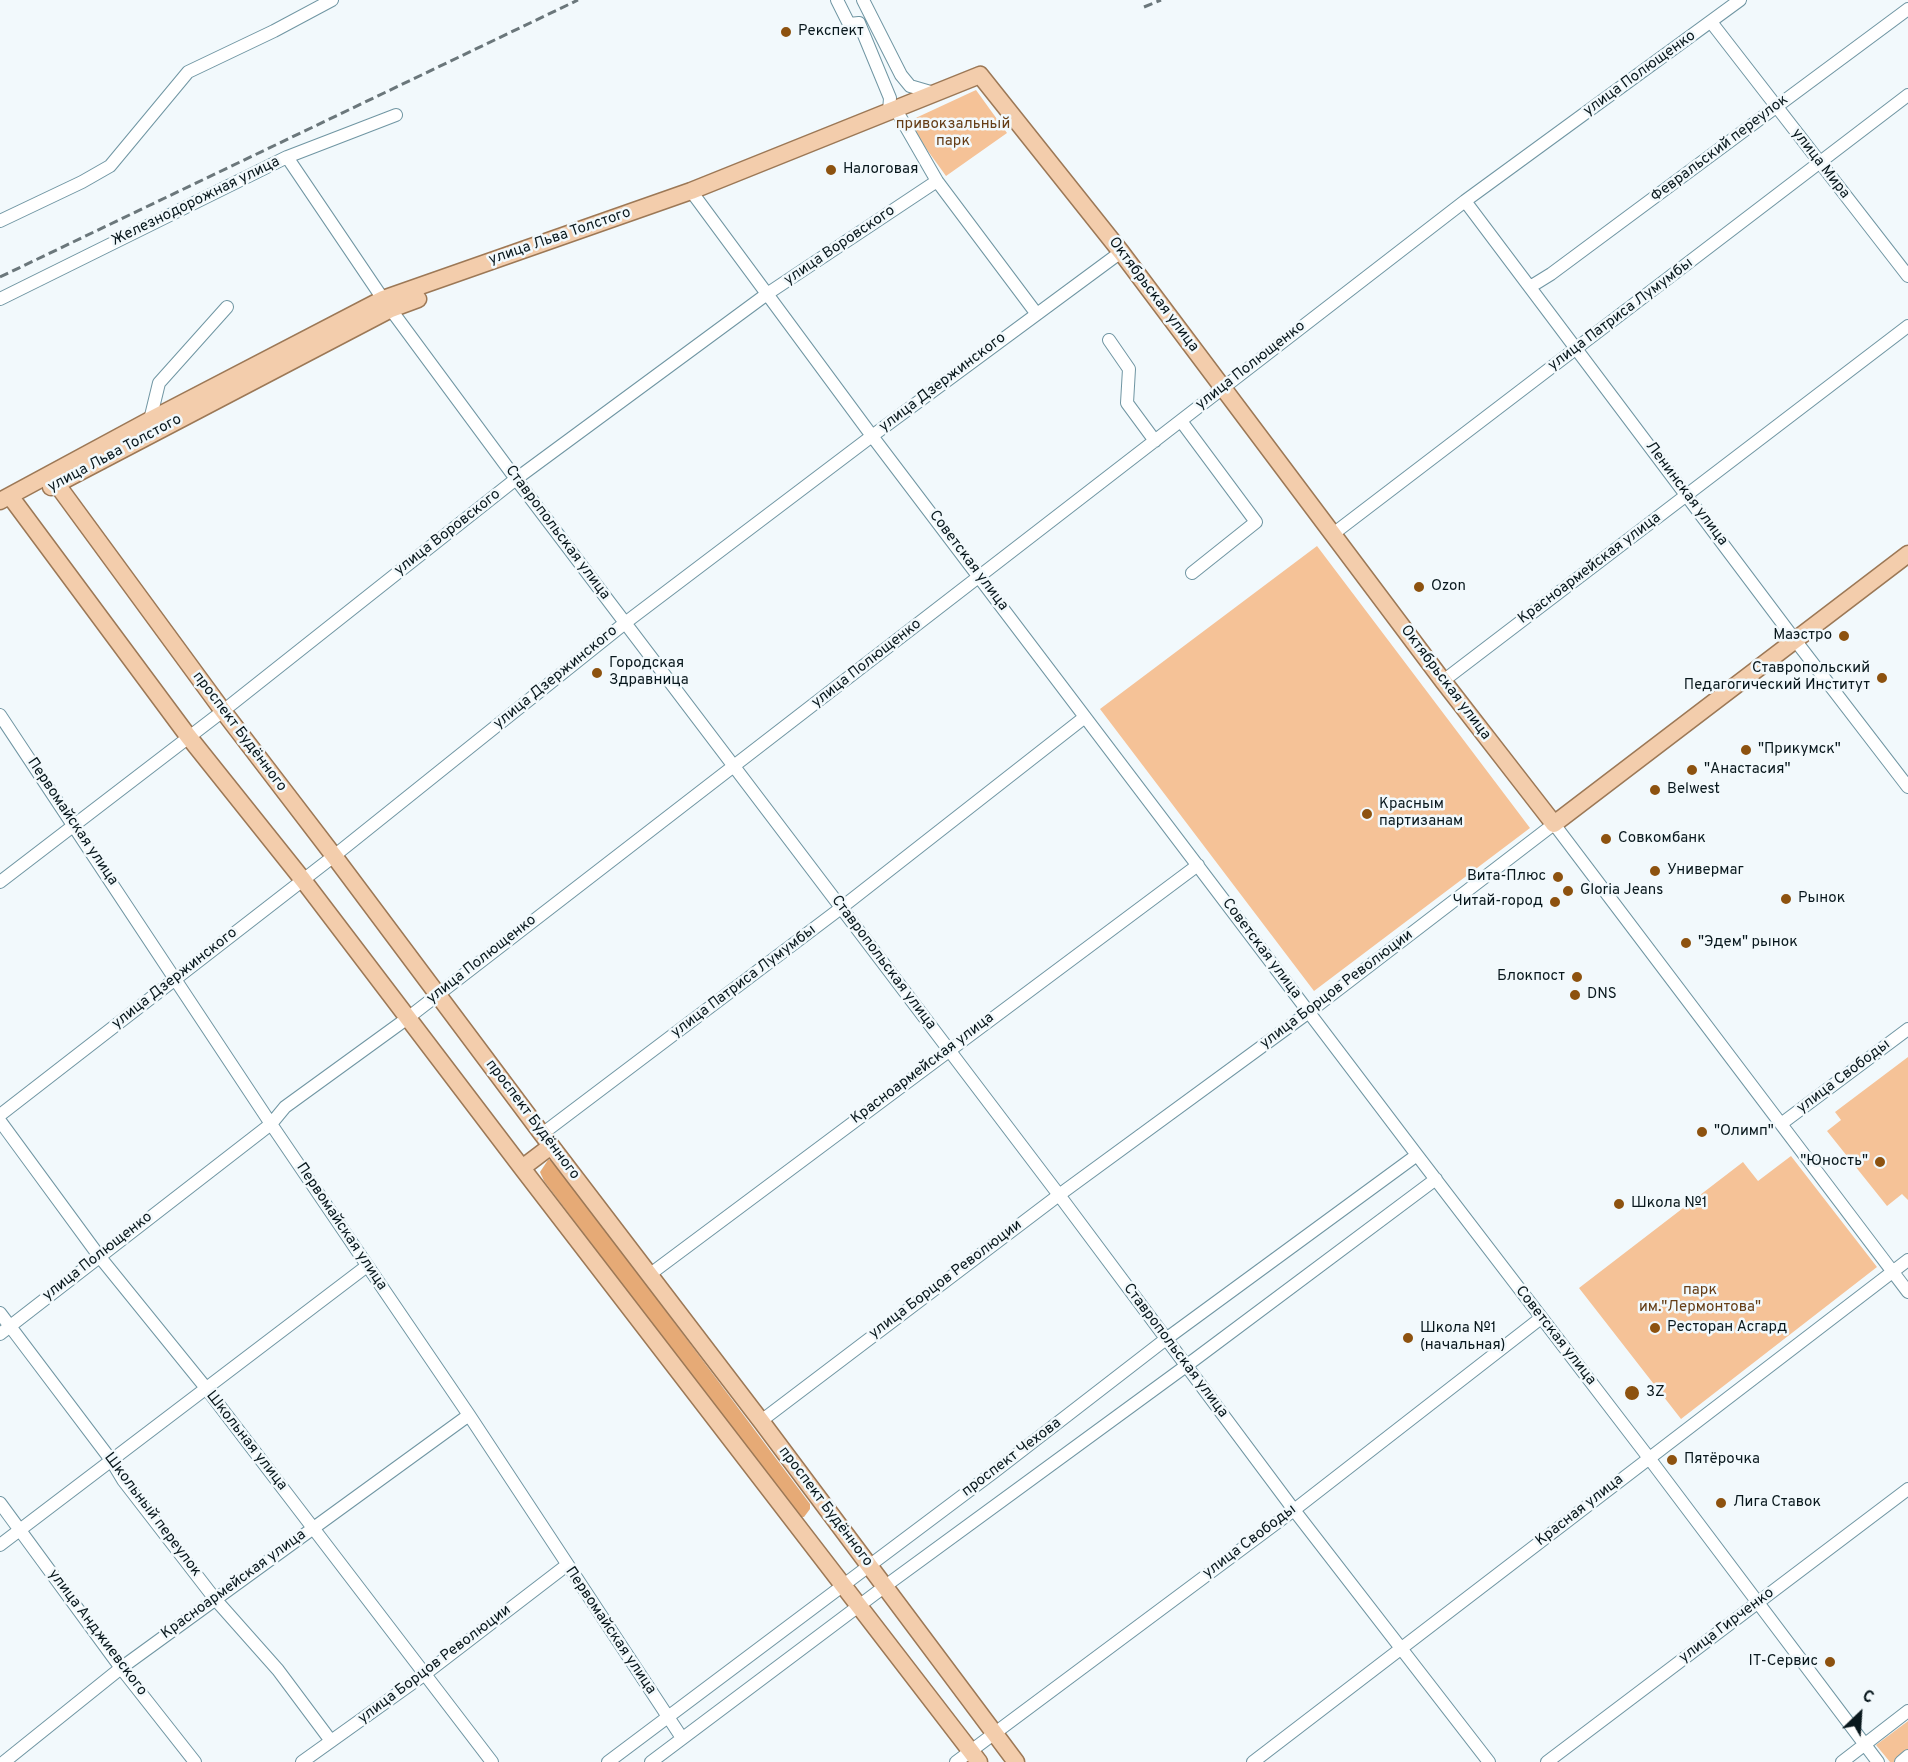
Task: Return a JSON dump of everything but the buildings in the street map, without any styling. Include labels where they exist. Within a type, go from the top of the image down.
[{"type":"main road","name":"улица Льва Толстого","points":[[53,480],[150,420],[387,304],[692,193],[980,75]]},
{"type":"main road","name":"Октябрьская улица","points":[[980,75],[1120,252],[1443,681],[1554,824]]},
{"type":"main road","name":"улица Льва Толстого","points":[[0,514],[9,501],[387,304]]},
{"type":"main road","name":"проспект Будённого","points":[[53,480],[223,711],[1016,1762]]},
{"type":"main road","points":[[9,501],[188,736],[303,879],[522,1168],[975,1756]]},
{"type":"main road","name":"улица Борцов Революции","points":[[1554,824],[1908,554]]},
{"type":"main road","points":[[522,1168],[546,1140]]},
{"type":"street","points":[[0,221],[110,166],[188,72],[332,0]]},
{"type":"street","points":[[837,0],[849,24],[859,23],[891,98],[892,110],[937,181],[1036,313]]},
{"type":"street","points":[[864,0],[901,75],[910,86],[934,93]]},
{"type":"street","name":"улица Полющенко","points":[[5,1330],[271,1124],[285,1107],[438,995],[1465,201],[1740,0]]},
{"type":"street","name":"Февральский переулок","points":[[1530,287],[1551,274],[1908,9]]},
{"type":"street","name":"улица Мира","points":[[1711,22],[1908,276]]},
{"type":"street","name":"улица Патриса Лумумбы","points":[[1333,534],[1908,95]]},
{"type":"street","name":"Железнодорожная улица","points":[[0,299],[287,157],[396,115]]},
{"type":"street","name":"Ставропольская улица","points":[[287,157],[387,304],[516,479],[949,1049],[1294,1510],[1489,1762]]},
{"type":"street","name":"улица Воровского","points":[[0,882],[223,711],[516,479],[767,294],[937,181]]},
{"type":"street","name":"Советская улица","points":[[692,193],[872,436],[1878,1762]]},
{"type":"street","name":"Ленинская улица","points":[[1465,201],[1795,640],[1906,782]]},
{"type":"street","name":"улица Дзержинского","points":[[0,1115],[334,856],[626,623],[1120,252]]},
{"type":"street","name":"улица Льва Толстого","points":[[150,420],[159,383],[227,307]]},
{"type":"street","name":"Красноармейская улица","points":[[1443,681],[1908,326]]},
{"type":"street","points":[[1109,340],[1129,369],[1127,403],[1155,441]]},
{"type":"street","points":[[1181,421],[1256,522],[1192,573]]},
{"type":"street","name":"Первомайская улица","points":[[0,715],[271,1124],[469,1415],[682,1738]]},
{"type":"street","name":"улица Патриса Лумумбы","points":[[546,1140],[1085,717]]},
{"type":"street","name":"улица Борцов Революции","points":[[760,1421],[1059,1195],[1309,1012],[1554,824]]},
{"type":"street","name":"Октябрьская улица","points":[[1554,824],[1908,1292]]},
{"type":"street","name":"Красноармейская улица","points":[[649,1275],[1198,865]]},
{"type":"street","name":"улица Свободы","points":[[1781,1124],[1908,1029]]},
{"type":"street","name":"Школьная улица","points":[[0,1121],[99,1256],[206,1389],[492,1762]]},
{"type":"street","name":"проспект Чехова","points":[[608,1762],[1166,1339],[1417,1155]]},
{"type":"street","name":"проспект Чехова","points":[[651,1762],[1436,1179]]},
{"type":"street","name":"Красная улица","points":[[1253,1762],[1908,1260]]},
{"type":"street","points":[[0,1545],[367,1266]]},
{"type":"street","name":"Школьный переулок","points":[[0,1313],[5,1330],[111,1460],[123,1480],[215,1599],[278,1670],[331,1741]]},
{"type":"street","name":"улица Свободы","points":[[956,1762],[975,1756],[994,1732],[1294,1510],[1541,1318]]},
{"type":"street","name":"Красноармейская улица","points":[[4,1762],[121,1668],[469,1415]]},
{"type":"street","name":"улица Гирченко","points":[[1547,1762],[1908,1490]]},
{"type":"street","name":"улица Анджиевского","points":[[0,1503],[121,1668],[195,1762]]},
{"type":"street","name":"улица Борцов Революции","points":[[302,1762],[425,1674],[567,1565]]},
{"type":"street","points":[[1842,1762],[1908,1712]]},
{"type":"street","points":[[1901,1762],[1908,1756]]},
{"type":"green space","name":"привокзальный парк","points":[[976,90],[1007,133],[946,176],[907,122]]},
{"type":"green space","points":[[1317,546],[1530,828],[1314,991],[1100,709]]},
{"type":"green space","name":"\"Юность\"","points":[[1908,1057],[1908,1200],[1902,1194],[1887,1206],[1827,1131],[1841,1120],[1835,1112]]},
{"type":"green space","name":"парк им.\"Лермонтова\"","points":[[1791,1156],[1877,1267],[1681,1419],[1579,1288],[1743,1162],[1758,1181]]},
{"type":"green space","points":[[1908,1721],[1908,1751],[1894,1762],[1890,1762],[1876,1745]]},
{"type":"shaded area","points":[[548,1160],[553,1160],[810,1504],[810,1509],[804,1517],[800,1517],[777,1489],[544,1181],[540,1172]]},
{"type":"railway","points":[[0,277],[578,0]]},
{"type":"railway","points":[[1144,7],[1161,0]]},
{"type":"place","name":"Рекспект","points":[[786,32]]},
{"type":"place","name":"Налоговая","points":[[831,170]]},
{"type":"place","name":"Ozon","points":[[1419,587]]},
{"type":"place","name":"Маэстро","points":[[1844,636]]},
{"type":"place","name":"Городская Здравница","points":[[597,673]]},
{"type":"place","name":"Ставропольский Педагогический Институт","points":[[1882,678]]},
{"type":"place","name":"\"Прикумск\"","points":[[1746,750]]},
{"type":"place","name":"\"Анастасия\"","points":[[1692,770]]},
{"type":"place","name":"Belwest","points":[[1655,790]]},
{"type":"place","name":"Красным партизанам","points":[[1367,814]]},
{"type":"place","name":"Совкомбанк","points":[[1606,839]]},
{"type":"place","name":"Универмаг","points":[[1655,871]]},
{"type":"place","name":"Вита-Плюс","points":[[1558,877]]},
{"type":"place","name":"Gloria Jeans","points":[[1568,891]]},
{"type":"place","name":"Рынок","points":[[1786,899]]},
{"type":"place","name":"Читай-город","points":[[1555,902]]},
{"type":"place","name":"\"Эдем\" рынок","points":[[1686,943]]},
{"type":"place","name":"Блокпост","points":[[1577,977]]},
{"type":"place","name":"DNS","points":[[1575,995]]},
{"type":"place","name":"\"Олимп\"","points":[[1702,1132]]},
{"type":"place","name":"\"Юность\"","points":[[1880,1162]]},
{"type":"place","name":"Школа №1","points":[[1619,1204]]},
{"type":"place","name":"Ресторан Асгард","points":[[1655,1328]]},
{"type":"place","name":"Школа №1 (начальная)","points":[[1408,1338]]},
{"type":"place","name":"3Z","points":[[1632,1393]]},
{"type":"place","name":"Пятёрочка","points":[[1672,1460]]},
{"type":"place","name":"Лига Ставок","points":[[1721,1503]]},
{"type":"place","name":"IT-Сервис","points":[[1830,1662]]}]
